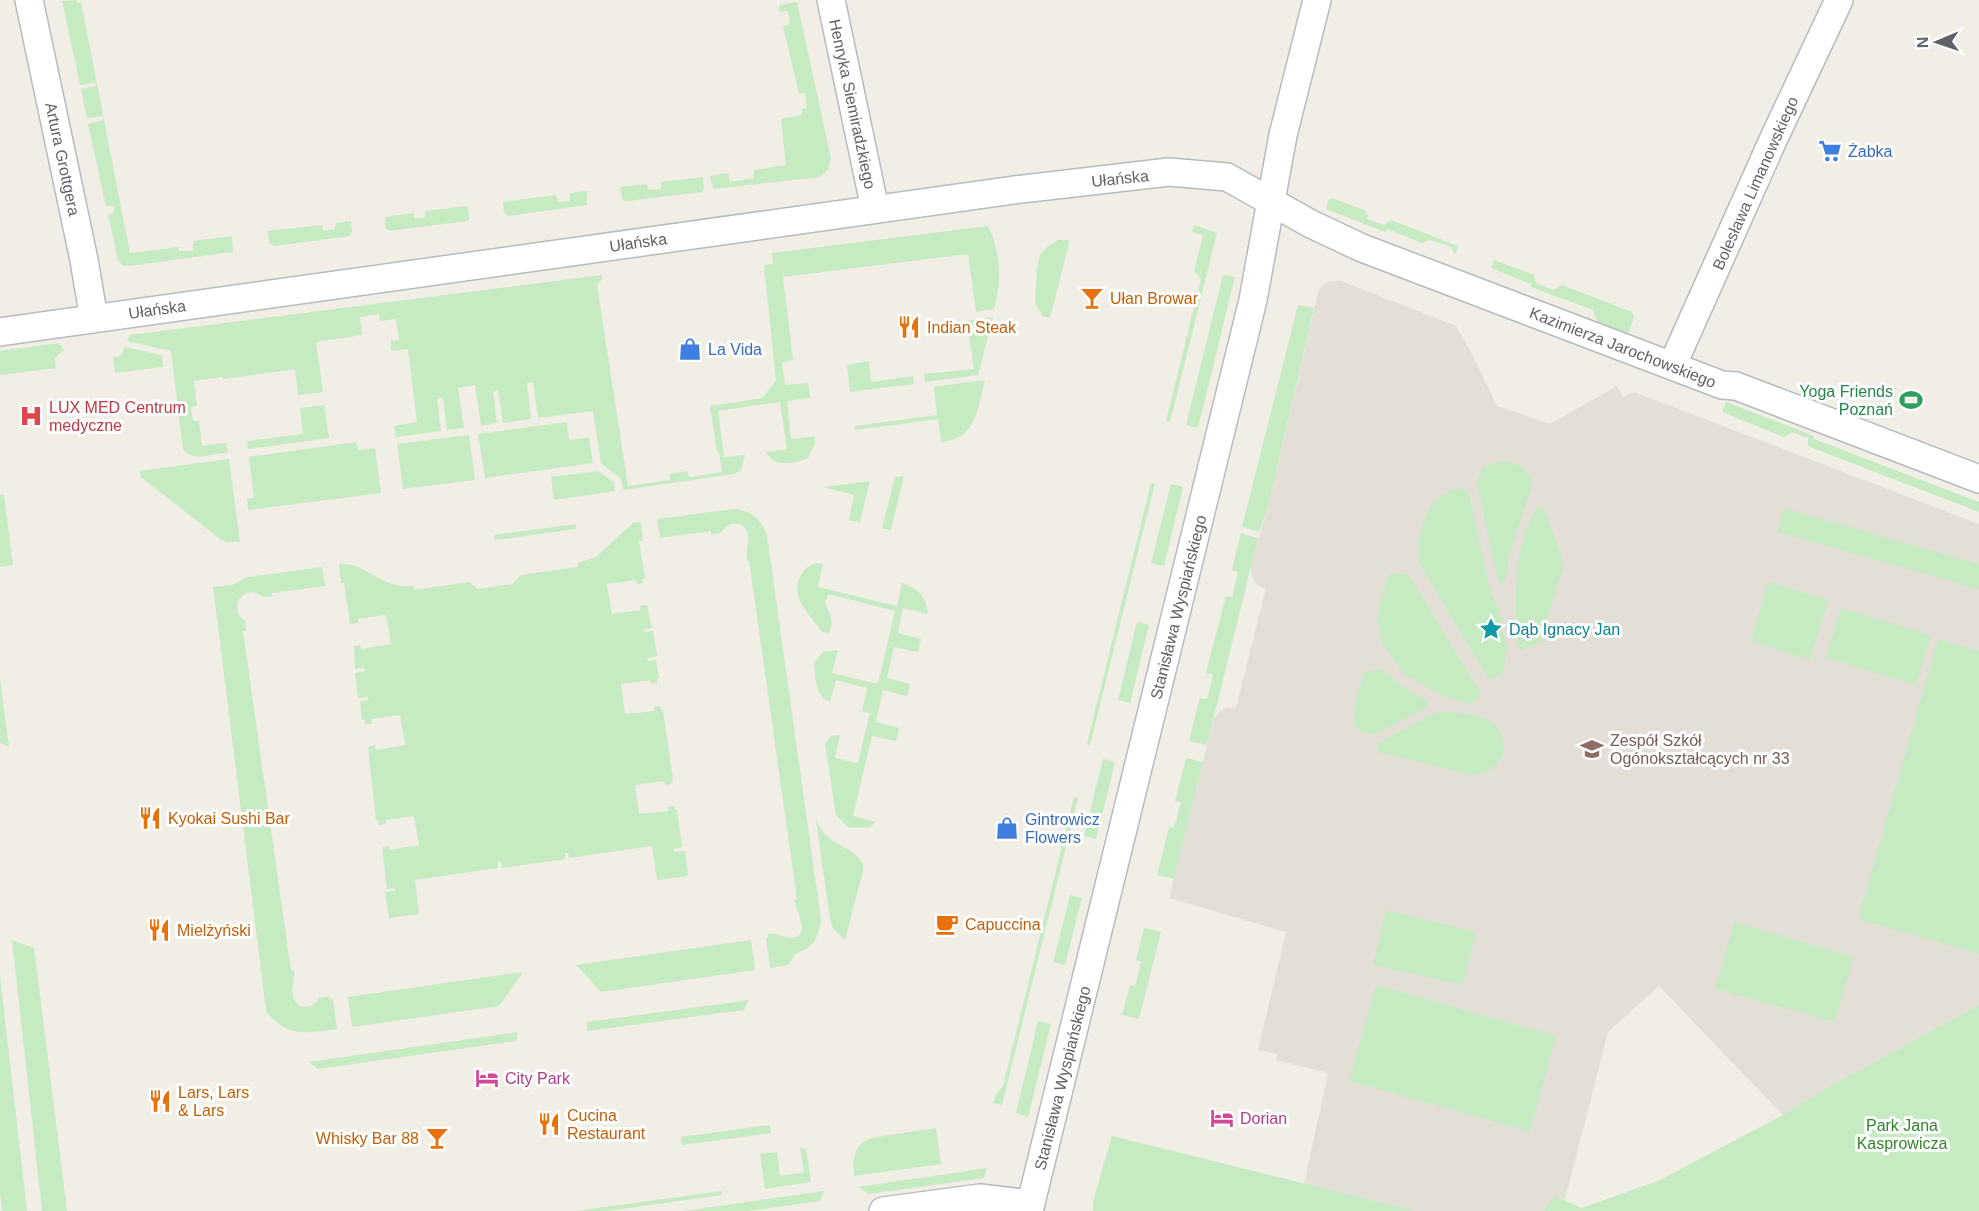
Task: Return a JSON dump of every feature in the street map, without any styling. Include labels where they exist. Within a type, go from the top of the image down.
[{"type":"street","name":"Artura Grottgera","points":[[28,0],[82,249],[94,319]]},
{"type":"street","name":"Henryka Siemiradzkiego","points":[[831,0],[875,209]]},
{"type":"street","name":"Stanisława Wyspiańskiego","points":[[1030,1208],[1250,312],[1283,135],[1317,0]]},
{"type":"street","name":"Bolesława Limanowskiego","points":[[1672,366],[1774,138],[1839,0]]},
{"type":"street","name":"Ułańska","points":[[0,332],[875,209],[1169,172],[1227,177],[1271,202]]},
{"type":"street","name":"Kazimierza Jarochowskiego","points":[[1271,202],[1362,248],[1722,385],[1737,386],[1979,479]]},
{"type":"street","points":[[883,1211],[980,1198],[1030,1208]]},
{"type":"shaded area","name":"Zespół Szkół Ogónokształcących nr 33","points":[[1329,281],[1341,281],[1456,326],[1497,406],[1550,424],[1617,386],[1623,397],[1634,392],[1979,524],[1979,1005],[1823,1090],[1783,1115],[1659,986],[1608,1032],[1565,1200],[1554,1196],[1544,1211],[1415,1211],[1304,1184],[1328,1073],[1276,1060],[1277,1054],[1258,1050],[1286,932],[1169,898],[1214,718],[1220,711],[1236,708],[1266,588],[1256,584],[1251,574],[1251,563],[1268,507],[1319,289]]},
{"type":"green space","points":[[76,0],[77,3],[81,2],[130,253],[179,247],[179,251],[193,251],[193,241],[232,236],[233,252],[129,266],[122,265],[118,260],[108,214],[114,213],[114,206],[106,206],[88,124],[103,120],[103,116],[87,118],[81,89],[96,86],[95,82],[80,85],[62,1]]},
{"type":"green space","points":[[797,2],[831,158],[828,170],[820,177],[713,189],[710,176],[728,173],[730,182],[754,178],[754,170],[786,165],[781,119],[802,115],[802,109],[807,108],[805,93],[799,94],[783,26],[790,24],[788,11],[780,12],[779,5]]},
{"type":"green space","points":[[703,177],[702,192],[628,201],[622,199],[620,187],[647,184],[648,190],[661,189],[661,182]]},
{"type":"green space","points":[[587,191],[587,205],[508,216],[504,212],[503,202],[556,195],[558,202],[570,201],[570,193]]},
{"type":"green space","points":[[1332,198],[1364,210],[1368,215],[1367,219],[1384,225],[1391,220],[1458,246],[1455,255],[1451,247],[1430,240],[1422,243],[1387,229],[1385,232],[1326,209],[1328,201]]},
{"type":"green space","points":[[468,206],[469,219],[467,221],[389,231],[385,227],[385,217],[414,213],[414,218],[425,218],[425,211]]},
{"type":"green space","points":[[351,221],[350,236],[275,246],[269,243],[268,231],[322,225],[323,231],[335,229],[336,223]]},
{"type":"green space","points":[[1194,225],[1217,233],[1170,422],[1166,421],[1201,279],[1194,271],[1203,235],[1192,232]]},
{"type":"green space","points":[[988,226],[996,246],[999,267],[994,309],[976,312],[968,254],[783,277],[793,360],[782,362],[785,385],[808,383],[810,398],[787,401],[791,439],[815,436],[815,444],[808,458],[797,462],[779,463],[766,452],[787,449],[780,402],[718,411],[724,457],[745,455],[741,470],[734,474],[623,490],[621,479],[601,463],[593,411],[538,418],[533,382],[527,383],[531,419],[503,423],[498,390],[493,392],[497,423],[481,426],[475,385],[458,388],[464,428],[447,430],[443,398],[437,399],[441,431],[396,437],[394,426],[417,422],[408,349],[391,351],[391,341],[399,340],[396,319],[380,321],[379,314],[360,317],[362,335],[316,342],[323,392],[298,395],[295,369],[194,381],[197,406],[191,407],[193,421],[199,421],[202,446],[226,443],[228,452],[203,456],[191,455],[183,449],[171,351],[127,341],[130,335],[602,275],[597,285],[628,486],[670,480],[670,474],[688,471],[689,477],[722,472],[710,406],[762,398],[776,381],[764,265],[773,264],[772,253]]},
{"type":"green space","points":[[1058,240],[1069,240],[1069,243],[1050,318],[1043,316],[1035,304],[1037,268],[1040,255]]},
{"type":"green space","points":[[1494,260],[1534,275],[1536,283],[1553,290],[1562,285],[1632,312],[1634,318],[1628,334],[1598,323],[1593,310],[1531,287],[1531,284],[1491,268]]},
{"type":"green space","points":[[1223,275],[1235,277],[1198,428],[1186,425]]},
{"type":"green space","points":[[1298,305],[1314,308],[1268,507],[1259,532],[1242,527]]},
{"type":"green space","points":[[993,317],[978,375],[925,382],[924,374],[974,369],[967,321]]},
{"type":"green space","points":[[59,343],[64,350],[55,358],[56,368],[0,375],[0,351]]},
{"type":"green space","points":[[125,347],[162,355],[163,367],[115,373],[113,357],[121,356]]},
{"type":"green space","points":[[869,361],[871,382],[913,376],[914,384],[850,392],[847,365]]},
{"type":"green space","points":[[985,380],[977,412],[969,429],[953,440],[941,442],[938,419],[855,430],[855,426],[937,415],[934,387]]},
{"type":"green space","points":[[1726,402],[1814,436],[1814,439],[1979,502],[1979,512],[1810,447],[1808,438],[1792,432],[1784,437],[1722,412]]},
{"type":"green space","points":[[324,405],[329,438],[248,449],[247,441],[303,434],[300,408]]},
{"type":"green space","points":[[567,422],[569,440],[589,438],[593,463],[485,478],[478,434]]},
{"type":"green space","points":[[469,435],[475,480],[403,489],[397,444]]},
{"type":"green space","points":[[356,442],[358,450],[375,448],[381,493],[248,510],[247,499],[254,498],[249,457]]},
{"type":"green space","points":[[229,459],[240,542],[226,542],[220,539],[142,478],[139,471]]},
{"type":"green space","points":[[1499,461],[1518,465],[1532,477],[1531,488],[1509,556],[1505,583],[1501,584],[1497,578],[1477,483],[1482,468]]},
{"type":"green space","points":[[598,471],[614,482],[615,491],[554,500],[551,477]]},
{"type":"green space","points":[[904,476],[891,530],[882,528],[895,477]]},
{"type":"green space","points":[[870,481],[860,522],[849,520],[854,495],[823,487]]},
{"type":"green space","points":[[1151,483],[1155,483],[1090,745],[1087,744]]},
{"type":"green space","points":[[1171,484],[1183,487],[1164,566],[1151,563]]},
{"type":"green space","points":[[1456,487],[1469,494],[1490,589],[1500,614],[1507,648],[1503,673],[1494,679],[1488,678],[1419,563],[1418,541],[1433,502]]},
{"type":"green space","points":[[4,494],[13,565],[0,567],[0,495]]},
{"type":"green space","points":[[1537,508],[1544,508],[1562,558],[1563,569],[1539,643],[1522,650],[1518,648],[1517,631],[1516,595],[1519,557],[1523,539]]},
{"type":"green space","points":[[1784,508],[1979,564],[1979,589],[1777,532]]},
{"type":"green space","points":[[734,509],[755,516],[767,535],[821,920],[816,938],[810,946],[795,954],[788,965],[770,968],[766,938],[768,934],[795,937],[800,935],[802,930],[794,899],[797,899],[749,560],[747,561],[748,533],[742,525],[733,524],[727,526],[721,533],[711,534],[711,531],[660,538],[657,519]]},
{"type":"green space","points":[[641,522],[643,541],[639,541],[645,578],[643,583],[637,584],[636,580],[607,584],[612,614],[640,610],[640,606],[647,605],[652,628],[643,629],[644,632],[653,631],[657,656],[647,658],[648,661],[656,660],[659,678],[657,683],[651,684],[650,680],[621,684],[625,714],[654,711],[654,707],[660,706],[663,710],[673,779],[671,784],[665,785],[664,781],[635,785],[639,814],[668,811],[668,807],[675,806],[682,847],[674,849],[674,852],[685,851],[688,876],[657,880],[652,846],[569,858],[568,853],[565,853],[565,859],[502,868],[501,862],[498,862],[498,868],[415,880],[419,914],[389,918],[385,892],[396,891],[395,888],[387,889],[382,847],[389,846],[389,850],[419,845],[414,816],[386,820],[386,824],[379,825],[376,820],[368,747],[375,745],[376,750],[405,745],[400,715],[372,719],[371,724],[365,724],[365,720],[362,720],[360,702],[369,700],[368,697],[358,698],[355,673],[365,671],[364,668],[355,669],[354,646],[360,645],[361,649],[391,644],[386,615],[358,619],[358,623],[350,624],[339,564],[357,567],[392,584],[413,586],[414,590],[469,582],[478,589],[512,584],[521,575],[578,567],[578,563],[596,557],[633,523]]},
{"type":"green space","points":[[576,524],[576,529],[495,540],[494,535]]},
{"type":"green space","points":[[1241,533],[1258,538],[1207,745],[1189,741],[1200,698],[1207,699],[1213,675],[1206,673],[1226,596],[1232,597],[1238,572],[1232,570]]},
{"type":"green space","points":[[817,563],[823,564],[818,587],[897,606],[902,583],[921,594],[927,608],[928,614],[903,608],[898,633],[921,639],[918,652],[894,647],[887,678],[910,684],[907,696],[883,690],[876,722],[899,728],[896,741],[872,736],[853,816],[876,822],[870,827],[848,827],[836,815],[825,744],[831,736],[840,735],[835,758],[858,763],[870,713],[862,711],[867,688],[836,680],[830,702],[818,691],[814,663],[823,652],[838,650],[832,673],[878,684],[895,611],[828,594],[825,603],[831,618],[831,626],[828,633],[822,632],[800,601],[797,589],[802,573],[806,568]]},
{"type":"green space","points":[[322,567],[325,586],[272,593],[272,596],[263,597],[257,593],[250,593],[240,598],[237,607],[245,621],[246,631],[243,631],[291,971],[294,970],[293,996],[298,1005],[305,1007],[313,1005],[319,998],[329,996],[329,999],[333,999],[337,1029],[298,1032],[281,1026],[266,1011],[213,587],[232,585],[248,577]]},
{"type":"green space","points":[[1396,573],[1409,575],[1480,692],[1480,699],[1467,704],[1438,694],[1403,673],[1382,643],[1376,620],[1388,575]]},
{"type":"green space","points":[[1768,582],[1828,600],[1810,660],[1751,641]]},
{"type":"green space","points":[[1841,608],[1931,635],[1916,685],[1826,658]]},
{"type":"green space","points":[[1137,622],[1149,625],[1130,703],[1118,700]]},
{"type":"green space","points":[[1938,639],[1979,651],[1979,954],[1858,919]]},
{"type":"green space","points":[[1382,669],[1403,687],[1428,701],[1428,707],[1376,734],[1364,733],[1355,727],[1355,706],[1364,671],[1367,673]]},
{"type":"green space","points":[[0,679],[9,747],[0,743]]},
{"type":"green space","points":[[1437,712],[1475,716],[1495,725],[1500,732],[1504,748],[1503,755],[1496,765],[1484,772],[1471,775],[1378,752],[1378,743]]},
{"type":"green space","points":[[1186,758],[1203,762],[1174,879],[1157,875],[1169,827],[1174,828],[1181,802],[1175,801]]},
{"type":"green space","points":[[1103,759],[1115,762],[1096,839],[1084,836]]},
{"type":"green space","points":[[1074,797],[1078,798],[1002,1105],[993,1103],[995,1096],[1003,1086]]},
{"type":"green space","points":[[816,819],[828,837],[855,854],[863,864],[845,940],[833,928],[830,919]]},
{"type":"green space","points":[[1070,895],[1082,898],[1065,965],[1053,962]]},
{"type":"green space","points":[[1386,910],[1476,932],[1463,985],[1373,965]]},
{"type":"green space","points":[[1734,922],[1854,957],[1835,1022],[1715,989]]},
{"type":"green space","points":[[1144,928],[1161,932],[1139,1019],[1122,1015],[1130,985],[1135,986],[1141,962],[1136,960]]},
{"type":"green space","points":[[12,940],[34,948],[67,1211],[42,1211]]},
{"type":"green space","points":[[751,940],[755,970],[601,992],[576,965]]},
{"type":"green space","points":[[523,972],[499,1006],[352,1027],[348,997]]},
{"type":"green space","points":[[0,976],[27,1211],[2,1211],[0,1194]]},
{"type":"green space","points":[[1376,985],[1556,1036],[1530,1132],[1349,1081]]},
{"type":"green space","points":[[749,1000],[744,1010],[587,1031],[587,1022]]},
{"type":"green space","name":"Park Jana Kasprowicza","points":[[1979,1005],[1979,1211],[1544,1211],[1554,1196],[1582,1208],[1660,1180],[1783,1115],[1823,1090]]},
{"type":"green space","points":[[1038,1021],[1051,1024],[1028,1117],[1016,1113]]},
{"type":"green space","points":[[518,1032],[516,1041],[318,1069],[309,1062]]},
{"type":"green space","points":[[770,1125],[771,1133],[682,1145],[681,1137]]},
{"type":"green space","points":[[936,1128],[941,1164],[854,1176],[855,1153],[865,1141],[871,1138]]},
{"type":"green space","points":[[1112,1136],[1415,1211],[1093,1211],[1093,1202]]},
{"type":"green space","points":[[800,1148],[806,1149],[811,1182],[765,1189],[760,1154],[777,1152],[780,1176],[804,1172]]},
{"type":"green space","points":[[987,1168],[984,1178],[869,1194],[858,1187]]},
{"type":"green space","points":[[722,1191],[722,1195],[607,1211],[576,1211]]},
{"type":"green space","points":[[824,1191],[820,1201],[749,1211],[684,1211]]},
{"type":"place","name":"Żabka","points":[[1830,151]]},
{"type":"place","name":"Ułan Browar","points":[[1092,298]]},
{"type":"place","name":"Indian Steak","points":[[909,327]]},
{"type":"place","name":"La Vida","points":[[690,349]]},
{"type":"place","name":"Yoga Friends Poznań","points":[[1911,400]]},
{"type":"place","name":"LUX MED Centrum medyczne","points":[[31,416]]},
{"type":"place","name":"Dąb Ignacy Jan","points":[[1491,629]]},
{"type":"place","name":"Zespół Szkół Ogónokształcących nr 33","points":[[1592,749]]},
{"type":"place","name":"Kyokai Sushi Bar","points":[[150,818]]},
{"type":"place","name":"Gintrowicz Flowers","points":[[1007,828]]},
{"type":"place","name":"Capuccina","points":[[947,924]]},
{"type":"place","name":"Mielżyński","points":[[159,930]]},
{"type":"place","name":"City Park","points":[[487,1078]]},
{"type":"place","name":"Lars, Lars & Lars","points":[[160,1101]]},
{"type":"place","name":"Dorian","points":[[1222,1118]]},
{"type":"place","name":"Cucina Restaurant","points":[[549,1124]]},
{"type":"place","name":"Whisky Bar 88","points":[[437,1138]]}]
